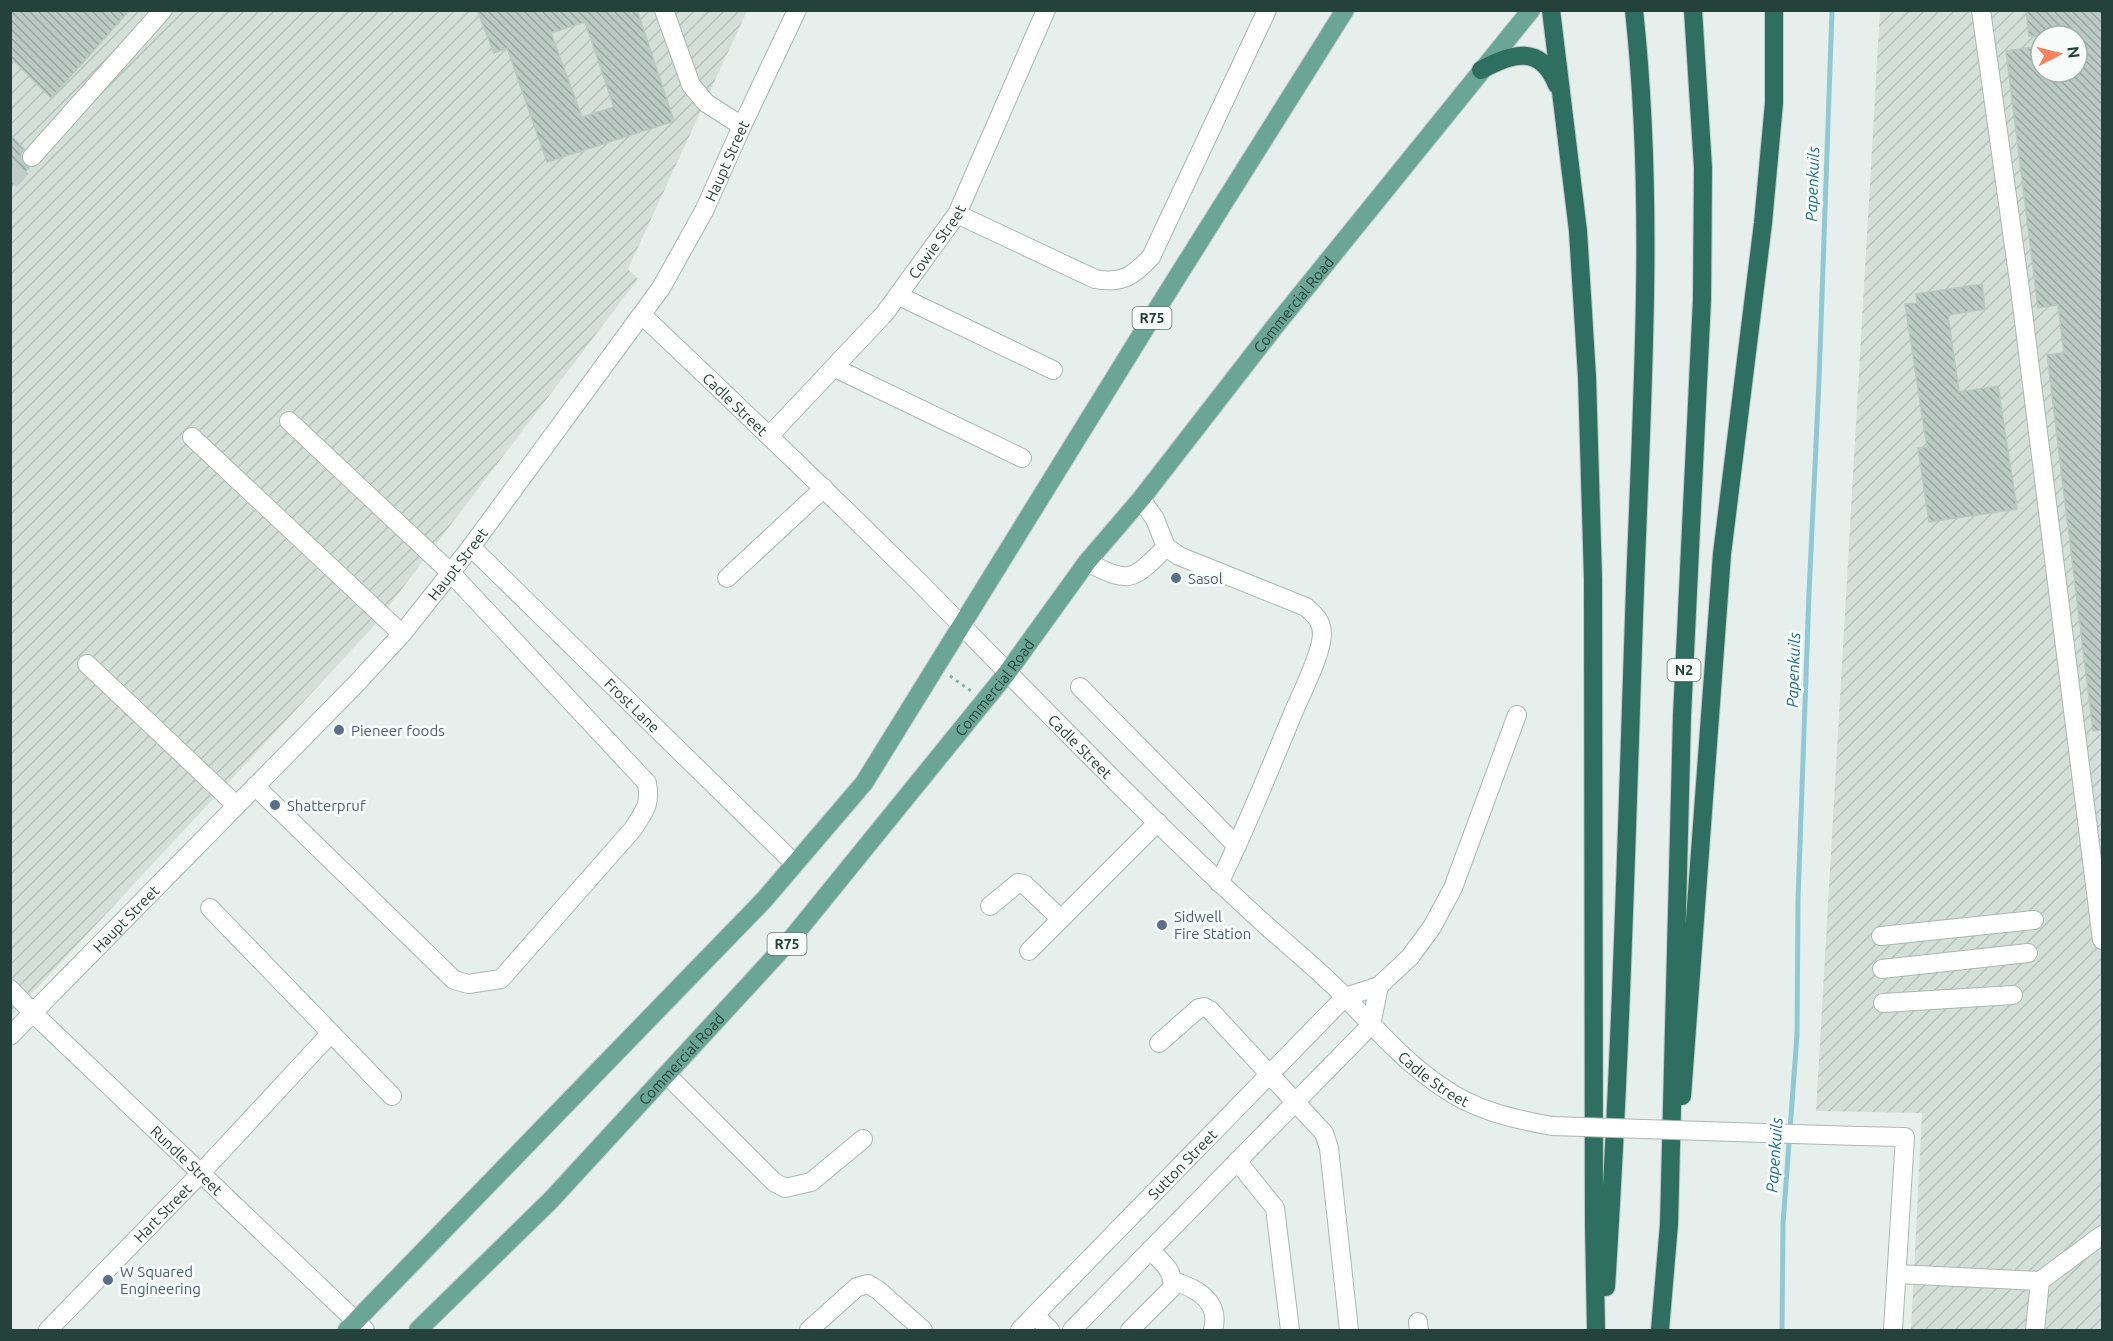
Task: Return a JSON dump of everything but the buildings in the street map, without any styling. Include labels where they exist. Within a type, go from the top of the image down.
[{"type":"highway","points":[[1551,10],[1578,231],[1587,377],[1592,544],[1596,1330]]},
{"type":"highway","points":[[1603,1330],[1621,984],[1646,296],[1646,170],[1634,10]]},
{"type":"highway","name":"N2","points":[[1660,1330],[1669,1224],[1682,716],[1702,299],[1703,168],[1693,10]]},
{"type":"highway","points":[[1669,1224],[1679,1144],[1722,554],[1762,223],[1774,103],[1774,10]]},
{"type":"highway","points":[[1481,70],[1516,55],[1528,55],[1546,65],[1554,76],[1563,97]]},
{"type":"main road","name":"R75","points":[[356,1328],[764,900],[864,783],[1345,10]]},
{"type":"main road","name":"Commercial Road","points":[[418,1330],[551,1200],[792,938],[1007,673],[1087,562],[1141,499],[1276,325],[1531,10]]},
{"type":"street","points":[[33,157],[163,10]]},
{"type":"street","points":[[664,10],[691,85],[706,103],[742,126]]},
{"type":"street","name":"Haupt Street","points":[[10,1036],[402,634],[471,547],[661,288],[704,211],[797,10]]},
{"type":"street","name":"Cowie Street","points":[[770,435],[835,369],[899,296],[957,214],[1046,10]]},
{"type":"street","points":[[957,214],[1095,279],[1107,281],[1128,278],[1151,257],[1267,10]]},
{"type":"street","points":[[1981,10],[2020,289],[2103,940]]},
{"type":"street","points":[[899,296],[1053,370]]},
{"type":"street","name":"Cadle Street","points":[[642,315],[824,488],[1219,883],[1346,997],[1371,1025],[1424,1074],[1444,1089],[1496,1114],[1552,1126],[1905,1137],[1897,1274]]},
{"type":"street","points":[[835,369],[1022,458]]},
{"type":"street","points":[[255,786],[454,980],[468,984],[501,979],[633,829],[649,798],[646,783],[451,573],[289,422]]},
{"type":"street","points":[[192,437],[402,634]]},
{"type":"street","points":[[727,578],[824,488]]},
{"type":"street","points":[[1141,499],[1155,519],[1166,547],[1179,556],[1306,608],[1319,620],[1321,627],[1319,647],[1305,686],[1219,883]]},
{"type":"street","name":"Frost Lane","points":[[471,547],[794,864]]},
{"type":"street","points":[[1087,562],[1104,571],[1129,577],[1142,571],[1166,547]]},
{"type":"street","points":[[87,664],[236,805]]},
{"type":"street","points":[[1080,687],[1237,846]]},
{"type":"street","points":[[1346,997],[1379,986],[1410,957],[1432,927],[1453,888],[1517,715]]},
{"type":"street","points":[[1029,951],[1158,822]]},
{"type":"street","points":[[990,906],[1018,883],[1024,884],[1061,919]]},
{"type":"street","points":[[210,908],[392,1096]]},
{"type":"street","points":[[1881,936],[2034,920]]},
{"type":"street","points":[[1882,969],[2028,953]]},
{"type":"street","points":[[1072,1330],[1371,1025],[1379,986]]},
{"type":"street","name":"Rundle Street","points":[[10,989],[356,1328]]},
{"type":"street","points":[[1883,1003],[2013,995]]},
{"type":"street","name":"Sutton Street","points":[[1020,1330],[1346,997]]},
{"type":"street","points":[[1159,1043],[1199,1008],[1204,1007],[1210,1010],[1319,1126],[1327,1140],[1349,1330]]},
{"type":"street","name":"Hart Street","points":[[48,1330],[200,1174],[331,1033]]},
{"type":"street","points":[[667,1075],[774,1182],[785,1188],[811,1182],[863,1139]]},
{"type":"street","points":[[1237,1161],[1275,1208],[1290,1330]]},
{"type":"street","points":[[1893,1330],[1897,1274],[2040,1281],[2103,1234]]},
{"type":"street","points":[[1130,1330],[1172,1288],[1173,1281],[1166,1266],[1150,1250]]},
{"type":"street","points":[[1173,1281],[1198,1292],[1213,1307],[1215,1315],[1213,1330]]},
{"type":"street","points":[[2035,1330],[2040,1281]]},
{"type":"street","points":[[809,1330],[857,1287],[868,1284],[879,1290],[923,1330]]},
{"type":"street","points":[[1035,1315],[1050,1330]]},
{"type":"path","points":[[936,666],[985,701]]},
{"type":"shaded area","points":[[11,11],[747,11],[628,269],[638,279],[373,627],[11,1016]]},
{"type":"shaded area","points":[[1880,11],[2102,11],[2102,1330],[1911,1330],[1922,1113],[1816,1111]]},
{"type":"waterway","name":"Papenkuils","points":[[1782,1330],[1783,1224],[1797,1035],[1798,899],[1832,10]]},
{"type":"tunnel","points":[[10,181],[32,157]]},
{"type":"place","name":"Sasol","points":[[1176,578]]},
{"type":"place","name":"Pieneer foods","points":[[339,730]]},
{"type":"place","name":"Shatterpruf","points":[[275,805]]},
{"type":"place","name":"Sidwell Fire Station","points":[[1162,925]]},
{"type":"place","name":"W Squared Engineering","points":[[108,1280]]}]
